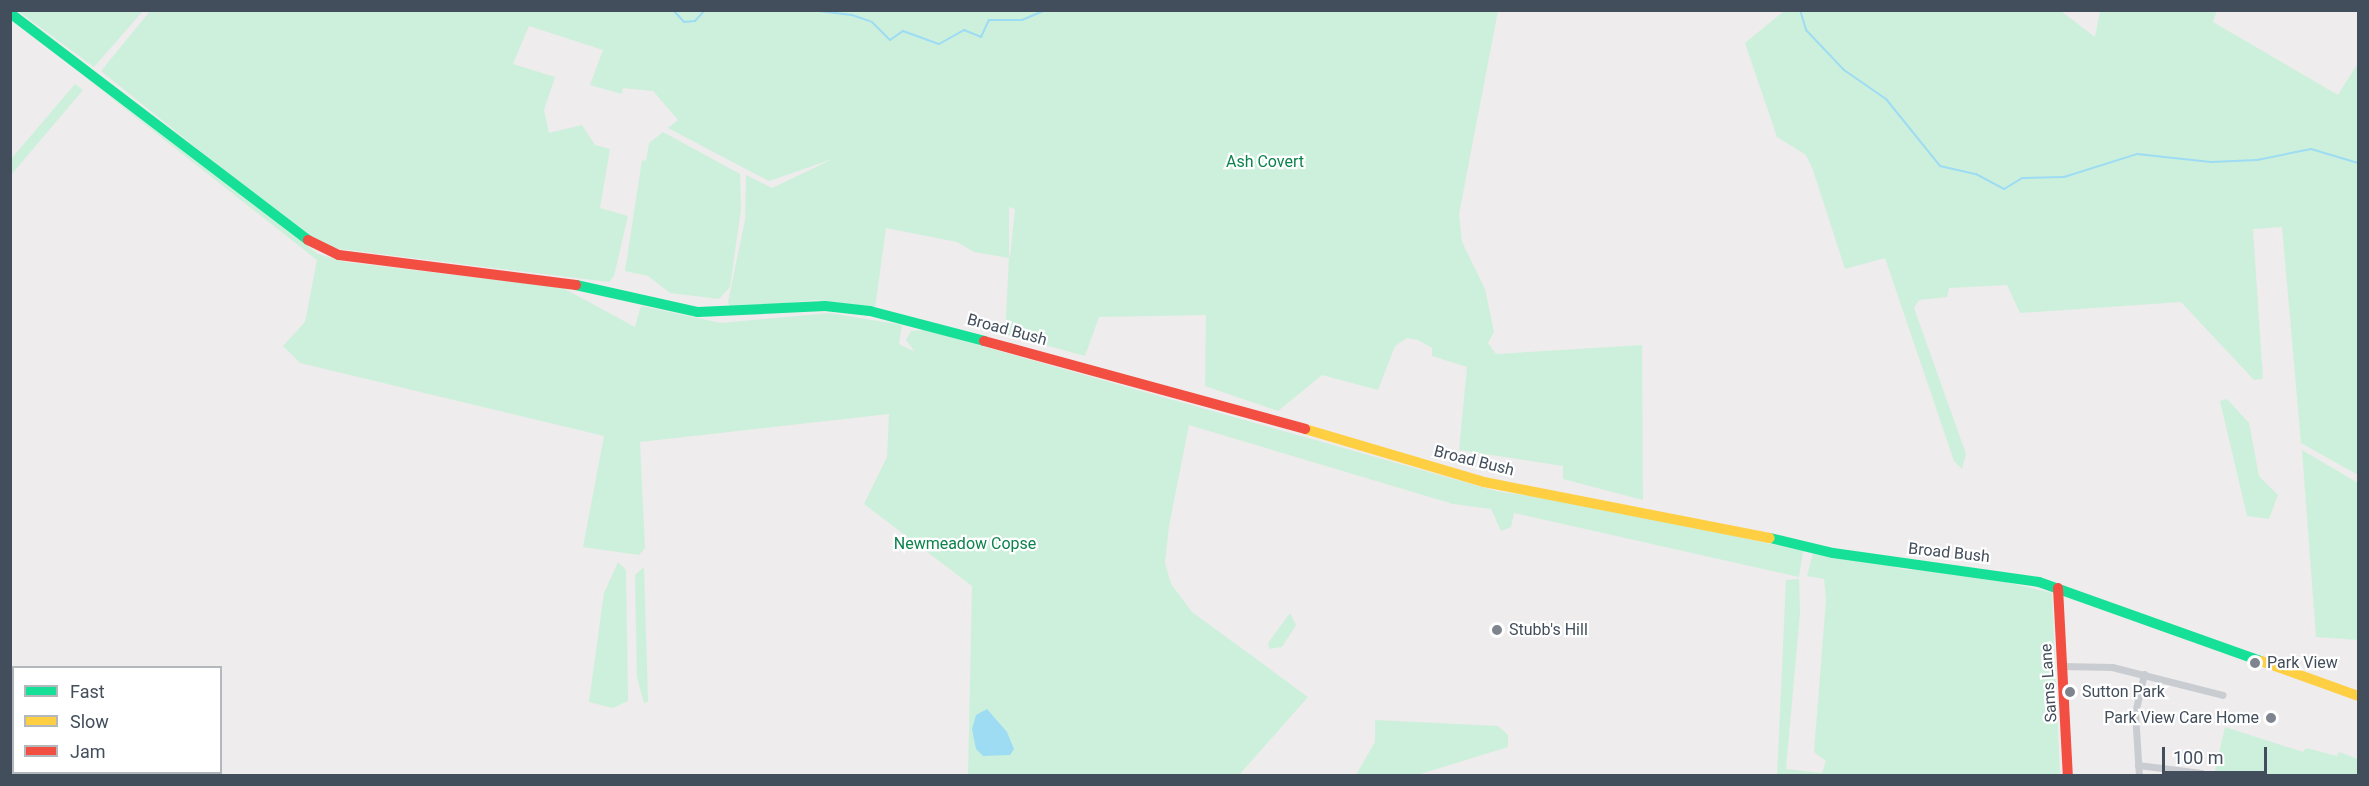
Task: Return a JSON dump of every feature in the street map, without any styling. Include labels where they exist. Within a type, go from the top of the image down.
[{"type":"main road","name":"Broad Bush","points":[[10,14],[316,247],[397,264],[579,285],[716,314],[801,306],[870,310],[1199,397],[1484,482],[1669,514],[1833,554],[2008,576],[2058,588],[2358,696]]},
{"type":"main road","name":"Sams Lane","points":[[2058,588],[2068,776]]},
{"type":"street","points":[[2062,666],[2104,665],[2223,695]]},
{"type":"street","points":[[2139,776],[2135,713],[2144,674]]},
{"type":"street","points":[[2205,701],[2207,691]]},
{"type":"street","points":[[2138,765],[2189,773],[2201,772]]},
{"type":"green space","name":"Ash Covert","points":[[151,10],[1498,11],[1459,214],[1462,242],[1485,289],[1494,332],[1488,343],[1496,354],[1642,345],[1643,500],[1563,479],[1563,466],[1459,450],[1467,367],[1432,356],[1432,348],[1418,340],[1407,338],[1395,346],[1378,390],[1322,375],[1278,411],[1205,386],[1206,315],[1099,317],[1085,356],[1005,334],[1009,258],[974,252],[957,242],[886,228],[875,308],[816,300],[731,309],[728,302],[745,220],[746,175],[772,188],[833,159],[769,181],[668,128],[678,120],[653,91],[623,88],[622,94],[590,85],[603,50],[529,26],[513,64],[555,77],[544,110],[549,133],[582,125],[595,145],[610,149],[600,208],[628,216],[614,276],[609,282],[331,248],[308,238],[101,71]],"holes":[[[1009,207],[1015,209],[1010,257]]]},
{"type":"green space","points":[[2217,10],[2213,22],[2338,95],[2358,63],[2358,475],[2301,443],[2282,227],[2253,229],[2263,379],[2254,380],[2181,302],[2020,313],[2007,285],[1949,288],[1947,297],[1919,300],[1914,308],[1966,454],[1962,469],[1954,461],[1885,258],[1845,269],[1813,170],[1806,155],[1777,137],[1745,43],[1784,11],[2061,11],[2095,37],[2100,11]]},
{"type":"green space","points":[[18,11],[143,11],[94,67]]},
{"type":"green space","name":"Newmeadow Copse","points":[[86,78],[318,254],[346,262],[563,288],[635,327],[641,306],[721,323],[830,313],[902,325],[899,344],[915,352],[906,340],[911,331],[925,330],[1496,491],[1590,505],[1803,551],[1799,577],[1514,513],[1511,527],[1501,531],[1491,509],[1453,504],[1189,425],[1169,526],[1165,563],[1171,584],[1192,612],[1308,697],[1239,775],[968,775],[972,586],[864,504],[887,457],[889,414],[640,442],[645,548],[639,555],[583,547],[604,436],[300,363],[283,346],[305,322],[317,260]]},
{"type":"green space","points":[[75,84],[83,90],[11,175],[11,159]]},
{"type":"green space","points":[[663,132],[740,174],[741,209],[730,287],[719,299],[670,293],[648,276],[625,271],[642,160],[646,161],[649,143]]},
{"type":"green space","points":[[2227,399],[2249,423],[2259,476],[2278,495],[2269,519],[2247,516],[2220,401]]},
{"type":"green space","points":[[2302,450],[2358,483],[2358,640],[2316,637]]},
{"type":"green space","points":[[1814,549],[1907,570],[1944,567],[2052,593],[2060,775],[1777,776],[1786,580],[1799,579],[1800,613],[1786,769],[1822,773],[1826,761],[1814,752],[1826,600],[1824,579],[1807,576]]},
{"type":"green space","points":[[618,562],[626,570],[628,701],[613,708],[589,702],[604,593]]},
{"type":"green space","points":[[644,567],[648,702],[644,703],[637,677],[635,575]]},
{"type":"green space","points":[[1290,613],[1296,625],[1282,647],[1269,649],[1268,643]]},
{"type":"green space","points":[[1375,720],[1498,726],[1508,735],[1508,747],[1417,775],[1356,775],[1375,742]]},
{"type":"green space","points":[[2225,727],[2303,752],[2306,748],[2337,756],[2339,752],[2358,759],[2358,775],[2214,775]]},
{"type":"water","points":[[987,709],[1007,732],[1014,749],[1010,755],[983,756],[976,749],[972,729],[976,715]]},
{"type":"waterway","points":[[673,10],[684,22],[695,21],[705,10]]},
{"type":"waterway","points":[[811,10],[852,15],[872,22],[890,40],[903,31],[939,44],[964,30],[981,37],[989,20],[1022,20],[1045,10]]},
{"type":"waterway","points":[[1800,10],[1806,30],[1844,70],[1886,99],[1940,166],[1976,174],[2004,189],[2022,178],[2064,177],[2137,154],[2211,162],[2257,160],[2311,149],[2358,163]]},
{"type":"traffic: fast","points":[[10,13],[308,240]]},
{"type":"traffic: fast","points":[[576,285],[698,312],[825,306],[870,311],[984,341]]},
{"type":"traffic: fast","points":[[1770,538],[1833,553],[2039,582],[2261,661]]},
{"type":"traffic: slow","points":[[1305,429],[1484,482],[1770,538]]},
{"type":"traffic: slow","points":[[2261,661],[2358,696]]},
{"type":"traffic: jam","points":[[308,240],[339,255],[576,285]]},
{"type":"traffic: jam","points":[[984,341],[1305,429]]},
{"type":"traffic: jam","points":[[2058,588],[2068,776]]},
{"type":"place","name":"Stubb's Hill","points":[[1497,630]]},
{"type":"place","name":"Park View","points":[[2255,663]]},
{"type":"place","name":"Sutton Park","points":[[2070,692]]},
{"type":"place","name":"Park View Care Home","points":[[2271,718]]}]
